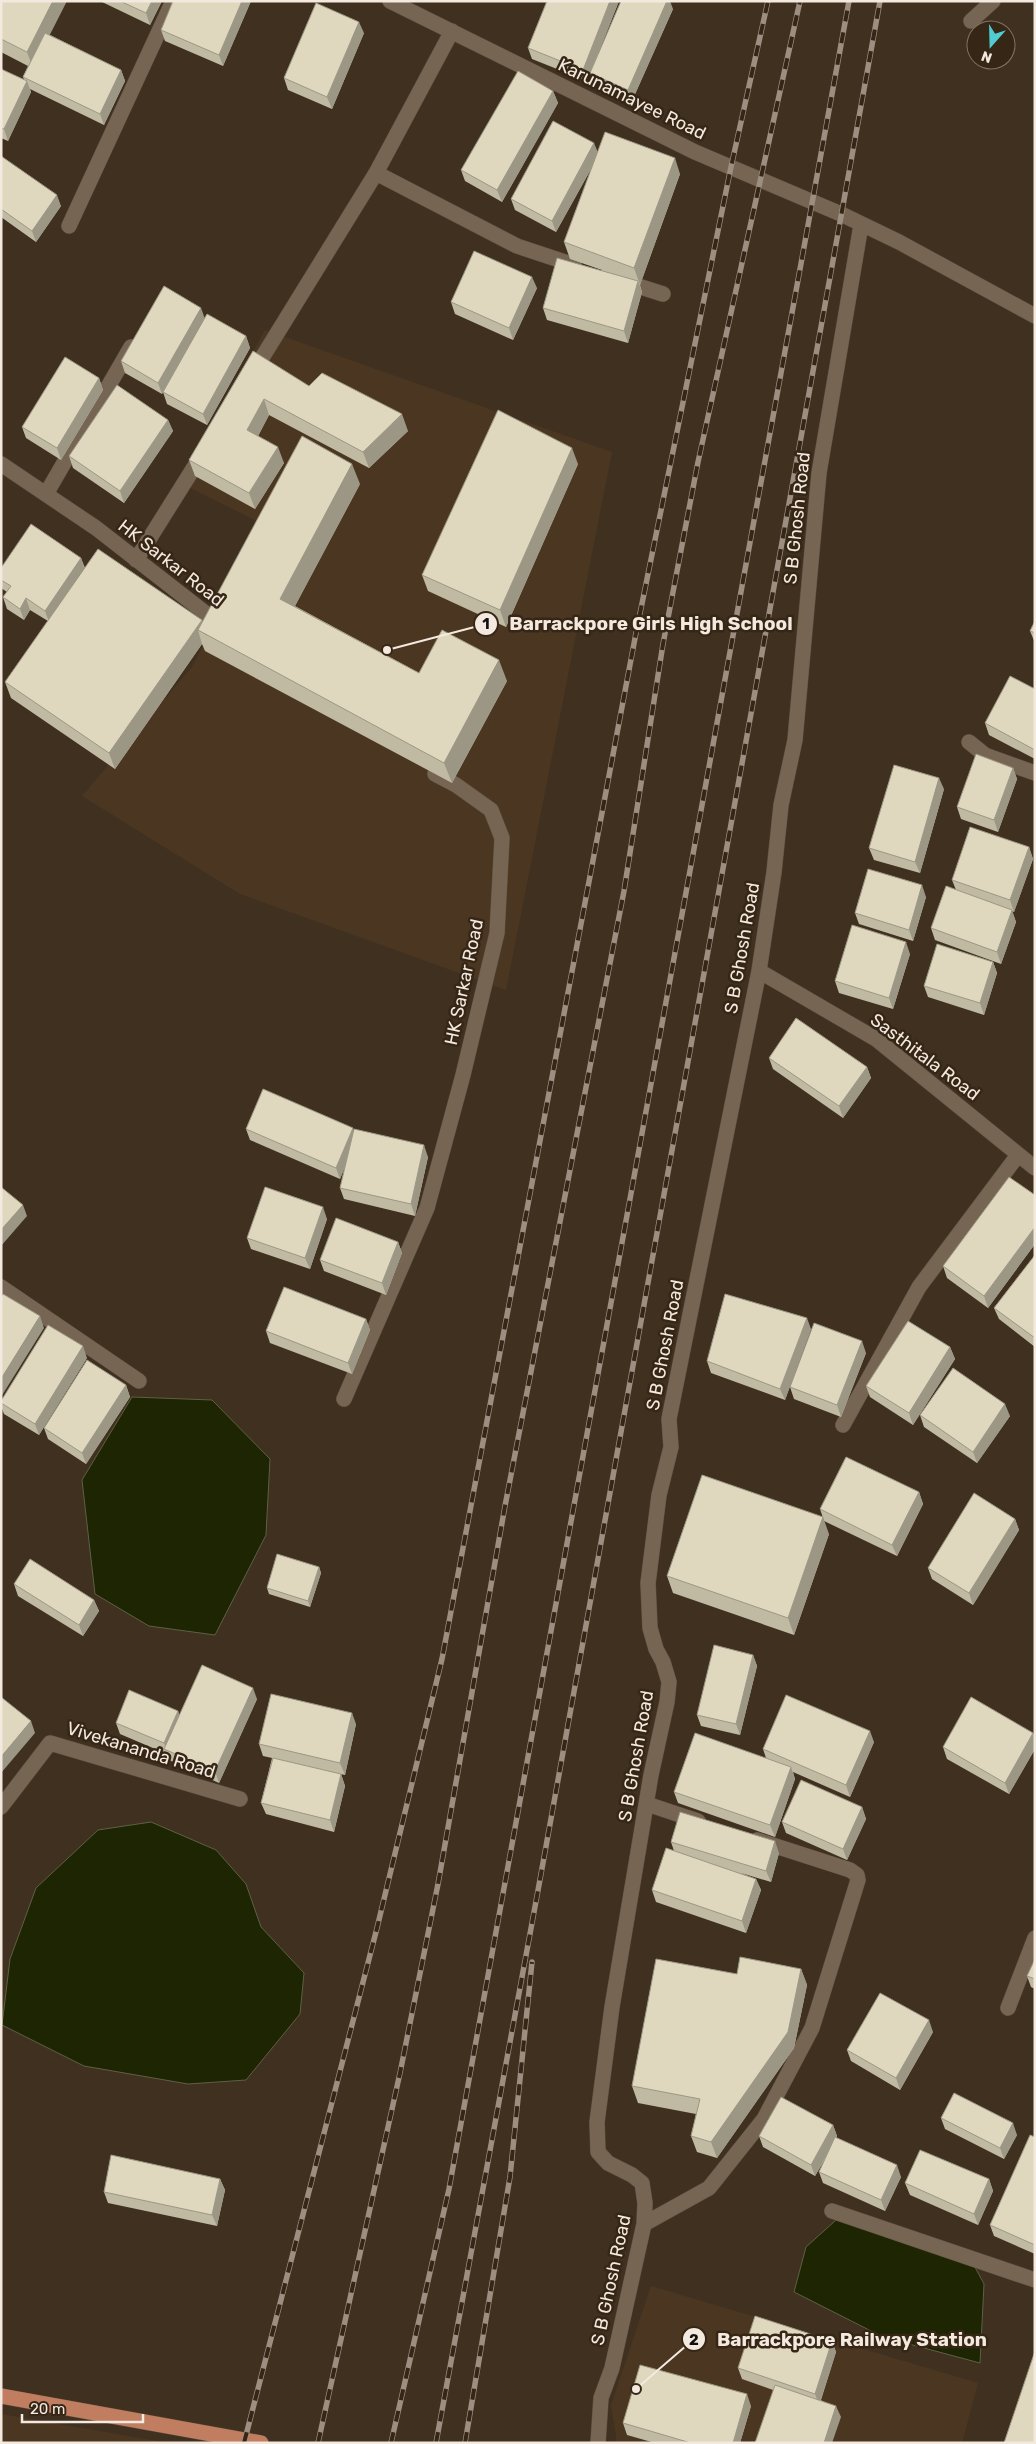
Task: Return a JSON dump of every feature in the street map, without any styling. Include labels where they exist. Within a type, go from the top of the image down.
[{"type":"main road","points":[[1,2396],[261,2443]]},
{"type":"street","points":[[69,226],[173,1]]},
{"type":"street","name":"Karunamayee Road","points":[[390,1],[695,152],[841,214],[899,242],[1035,316]]},
{"type":"street","points":[[972,20],[993,1]]},
{"type":"street","points":[[246,383],[376,173],[452,31]]},
{"type":"street","points":[[376,173],[517,246],[590,270]]},
{"type":"street","name":"S B Ghosh Road","points":[[598,2443],[601,2398],[612,2368],[644,2224],[645,2203],[642,2183],[632,2175],[608,2163],[598,2152],[596,2138],[604,2064],[669,1682],[664,1662],[656,1649],[650,1628],[648,1583],[659,1495],[671,1447],[669,1418],[759,971],[774,872],[781,805],[795,740],[818,473],[861,225]]},
{"type":"street","points":[[608,276],[663,294]]},
{"type":"street","points":[[46,494],[140,332]]},
{"type":"street","points":[[136,560],[209,442]]},
{"type":"street","name":"HK Sarkar Road","points":[[1,464],[46,494],[136,560],[234,635]]},
{"type":"street","points":[[968,742],[985,755],[1035,774]]},
{"type":"street","name":"HK Sarkar Road","points":[[344,1399],[427,1208],[463,1075],[497,934],[502,838],[491,810],[456,785],[423,768]]},
{"type":"street","name":"Sasthitala Road","points":[[759,971],[876,1040],[1035,1168]]},
{"type":"street","points":[[843,1425],[919,1287],[1018,1154]]},
{"type":"street","points":[[1,1287],[138,1380]]},
{"type":"street","name":"Vivekananda Road","points":[[1,1807],[50,1742],[240,1800]]},
{"type":"street","points":[[647,1804],[711,1825]]},
{"type":"street","points":[[644,2224],[709,2188],[764,2119],[812,2028],[858,1880],[857,1875],[850,1870],[739,1834]]},
{"type":"street","points":[[1008,2008],[1035,1938]]},
{"type":"street","points":[[832,2211],[1035,2280]]},
{"type":"shaded area","points":[[265,330],[612,452],[506,990],[240,894],[82,796],[192,667],[265,525],[180,483]]},
{"type":"shaded area","points":[[132,1397],[212,1400],[270,1459],[266,1535],[215,1635],[149,1626],[95,1594],[82,1480]]},
{"type":"shaded area","points":[[151,1822],[216,1850],[246,1884],[261,1927],[304,1973],[300,2014],[246,2080],[188,2084],[84,2066],[2,2025],[10,1959],[36,1888],[98,1830]]},
{"type":"shaded area","points":[[845,2212],[969,2256],[984,2284],[980,2363],[883,2337],[794,2292],[806,2247]]},
{"type":"shaded area","points":[[651,2286],[978,2383],[962,2443],[617,2443],[611,2405]]},
{"type":"shaded area","points":[[1,2414],[169,2443],[1,2443]]},
{"type":"building","points":[[1,1],[53,1],[27,52],[1,39]]},
{"type":"building","points":[[120,1],[152,1],[146,13]]},
{"type":"building","points":[[173,1],[242,1],[219,55],[161,30]]},
{"type":"building","points":[[547,1],[610,1],[583,70],[528,48]]},
{"type":"building","points":[[621,1],[667,1],[628,90],[590,73]]},
{"type":"building","points":[[316,3],[359,22],[327,97],[284,78]]},
{"type":"building","points":[[45,33],[121,70],[100,114],[23,77]]},
{"type":"building","points":[[1,69],[27,81],[4,129],[1,128]]},
{"type":"building","points":[[518,71],[553,91],[497,190],[461,170]]},
{"type":"building","points":[[553,121],[594,143],[552,221],[511,199]]},
{"type":"building","points":[[605,132],[675,158],[634,268],[564,242]]},
{"type":"building","points":[[1,156],[57,195],[32,231],[1,209]]},
{"type":"building","points":[[474,251],[532,277],[509,328],[451,302]]},
{"type":"building","points":[[557,258],[638,281],[624,331],[543,308]]},
{"type":"building","points":[[164,286],[201,308],[158,383],[121,361]]},
{"type":"building","points":[[207,314],[246,336],[203,414],[163,392]]},
{"type":"building","points":[[253,351],[309,386],[322,373],[402,414],[363,452],[264,399],[247,430],[278,447],[249,493],[189,460]]},
{"type":"building","points":[[65,357],[99,378],[57,448],[22,427]]},
{"type":"building","points":[[117,385],[168,420],[120,491],[69,456]]},
{"type":"building","points":[[498,410],[572,448],[500,610],[422,575]]},
{"type":"building","points":[[302,436],[352,464],[280,599],[419,673],[442,630],[499,660],[444,763],[198,630]]},
{"type":"building","points":[[31,524],[81,558],[45,611],[26,598],[20,609],[3,597],[11,586],[1,580],[1,568]]},
{"type":"building","points":[[98,549],[202,620],[109,753],[5,682]]},
{"type":"building","points":[[1035,621],[1035,633],[1030,631]]},
{"type":"building","points":[[1010,676],[1035,689],[1035,750],[985,723]]},
{"type":"building","points":[[976,754],[1013,768],[994,820],[957,807]]},
{"type":"building","points":[[894,765],[939,778],[915,862],[869,848]]},
{"type":"building","points":[[970,827],[1029,847],[1010,900],[952,880]]},
{"type":"building","points":[[868,869],[922,885],[909,930],[855,913]]},
{"type":"building","points":[[946,886],[1012,910],[997,952],[931,928]]},
{"type":"building","points":[[852,925],[906,942],[889,998],[835,981]]},
{"type":"building","points":[[937,944],[993,962],[980,1003],[924,986]]},
{"type":"building","points":[[796,1018],[867,1067],[839,1106],[769,1058]]},
{"type":"building","points":[[263,1089],[353,1128],[336,1168],[246,1129]]},
{"type":"building","points":[[354,1129],[424,1145],[411,1204],[340,1188]]},
{"type":"building","points":[[1009,1177],[1035,1195],[1035,1227],[984,1296],[943,1266]]},
{"type":"building","points":[[1,1187],[23,1205],[1,1230]]},
{"type":"building","points":[[265,1187],[323,1207],[305,1258],[247,1238]]},
{"type":"building","points":[[336,1218],[398,1242],[382,1283],[320,1260]]},
{"type":"building","points":[[1035,1255],[1035,1338],[994,1308]]},
{"type":"building","points":[[284,1287],[366,1319],[348,1363],[266,1331]]},
{"type":"building","points":[[3,1294],[40,1316],[1,1379],[1,1297]]},
{"type":"building","points":[[725,1294],[807,1318],[780,1389],[707,1361]]},
{"type":"building","points":[[908,1321],[950,1347],[909,1413],[866,1386]]},
{"type":"building","points":[[814,1323],[862,1341],[837,1405],[790,1387]]},
{"type":"building","points":[[48,1325],[83,1346],[35,1424],[1,1403],[1,1401]]},
{"type":"building","points":[[87,1360],[126,1385],[82,1453],[44,1428]]},
{"type":"building","points":[[953,1368],[1005,1404],[973,1452],[920,1415]]},
{"type":"building","points":[[846,1457],[919,1492],[892,1545],[820,1509]]},
{"type":"building","points":[[702,1475],[823,1517],[788,1618],[667,1576]]},
{"type":"building","points":[[974,1493],[1015,1519],[969,1593],[928,1568]]},
{"type":"building","points":[[277,1554],[319,1567],[308,1601],[267,1588]]},
{"type":"building","points":[[30,1559],[94,1600],[79,1625],[14,1584]]},
{"type":"building","points":[[714,1645],[753,1655],[736,1724],[697,1715]]},
{"type":"building","points":[[202,1665],[253,1688],[215,1771],[164,1749]]},
{"type":"building","points":[[129,1690],[178,1711],[164,1743],[116,1723]]},
{"type":"building","points":[[271,1694],[352,1713],[340,1763],[259,1744]]},
{"type":"building","points":[[786,1695],[870,1731],[846,1785],[763,1749]]},
{"type":"building","points":[[1,1697],[31,1721],[1,1757]]},
{"type":"building","points":[[971,1697],[1033,1733],[1005,1783],[943,1747]]},
{"type":"building","points":[[695,1733],[791,1767],[770,1825],[674,1792]]},
{"type":"building","points":[[273,1758],[341,1774],[330,1820],[261,1803]]},
{"type":"building","points":[[801,1780],[862,1807],[843,1849],[782,1822]]},
{"type":"building","points":[[680,1812],[775,1841],[766,1871],[671,1842]]},
{"type":"building","points":[[666,1848],[756,1879],[742,1921],[652,1890]]},
{"type":"building","points":[[740,1957],[801,1969],[788,2032],[711,2142],[691,2136],[700,2099],[632,2086],[656,1959],[737,1974]]},
{"type":"building","points":[[1035,1959],[1035,1979],[1027,1976]]},
{"type":"building","points":[[880,1993],[929,2020],[896,2078],[847,2050]]},
{"type":"building","points":[[954,2093],[1013,2123],[1000,2148],[941,2118]]},
{"type":"building","points":[[781,2097],[833,2125],[811,2165],[759,2136]]},
{"type":"building","points":[[1030,2135],[1035,2137],[1035,2245],[990,2225]]},
{"type":"building","points":[[835,2137],[897,2165],[881,2200],[819,2172]]},
{"type":"building","points":[[920,2150],[989,2179],[974,2214],[905,2183]]},
{"type":"building","points":[[111,2155],[220,2179],[212,2215],[104,2192]]},
{"type":"building","points":[[755,2316],[832,2341],[815,2394],[738,2368]]},
{"type":"building","points":[[1035,2351],[1035,2443],[1004,2443]]},
{"type":"building","points":[[640,2365],[747,2394],[733,2443],[691,2443],[623,2423]]},
{"type":"building","points":[[775,2385],[836,2406],[824,2443],[755,2443]]},
{"type":"railway","points":[[244,2443],[377,1928],[442,1659],[636,633],[731,167],[768,1]]},
{"type":"railway","points":[[318,2443],[400,2073],[438,1884],[505,1506],[624,891],[663,644],[698,462],[800,1]]},
{"type":"railway","points":[[391,2443],[449,2189],[849,1]]},
{"type":"railway","points":[[436,2443],[539,1885],[880,1]]},
{"type":"railway","points":[[465,2443],[510,2177],[532,1962]]},
{"type":"place","name":"Barrackpore Girls High School","points":[[387,650]]},
{"type":"place","name":"Barrackpore Railway Station","points":[[636,2389]]}]
